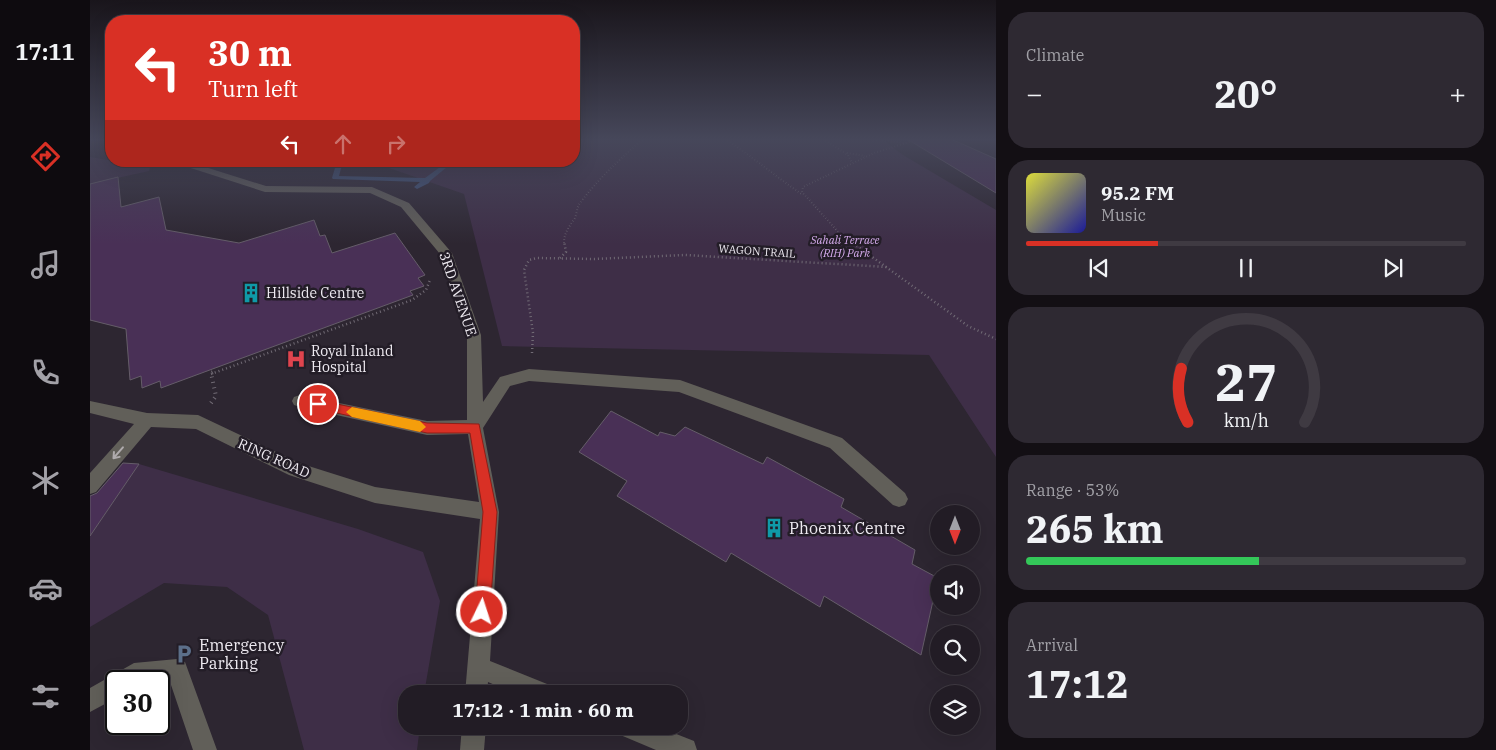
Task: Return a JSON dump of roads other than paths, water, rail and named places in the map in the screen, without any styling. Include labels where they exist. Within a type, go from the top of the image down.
[{"type":"street","name":"3RD AVENUE","points":[[224,174],[265,189],[372,190],[405,205],[446,253],[474,335],[475,427],[490,512],[477,685]]},
{"type":"street","points":[[300,401],[427,428],[475,427],[505,381],[529,375],[680,386],[836,443],[899,499]]},
{"type":"street","name":"RING ROAD","points":[[90,407],[147,420],[198,422],[295,470],[375,495],[490,512]]},
{"type":"street","points":[[90,486],[147,420]]},
{"type":"street","points":[[478,668],[521,685]]},
{"type":"street","points":[[170,671],[177,670],[205,750]]},
{"type":"street","points":[[90,701],[105,692]]},
{"type":"street","points":[[472,750],[473,735]]},
{"type":"street","points":[[648,735],[685,750]]},
{"type":"waterway","points":[[336,174],[335,178],[426,181]]},
{"type":"waterway","points":[[426,181],[434,174]]},
{"type":"waterway","points":[[417,187],[426,181]]},
{"type":"place","name":"Hillside Centre","points":[[251,293]]},
{"type":"place","name":"Royal Inland Hospital","points":[[296,359]]},
{"type":"place","name":"Phoenix Centre","points":[[774,528]]},
{"type":"place","name":"Emergency Parking","points":[[184,654]]},
{"type":"park label","name":"Sahali Terrace (RIH) Park","points":[[845,246]]}]
